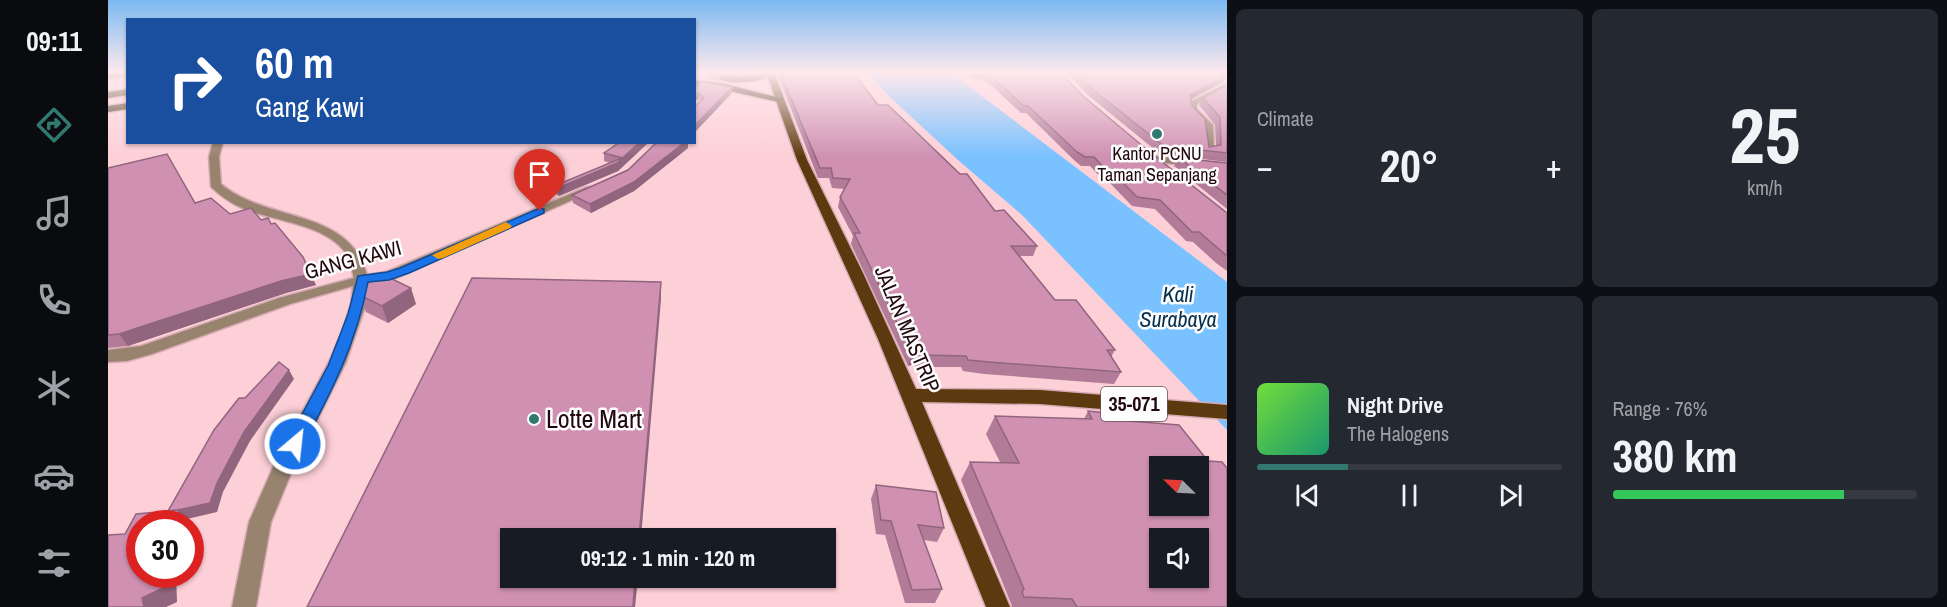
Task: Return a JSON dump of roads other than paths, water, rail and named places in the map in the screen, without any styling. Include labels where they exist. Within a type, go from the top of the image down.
[{"type":"highway","points":[[108,110],[126,106]]},
{"type":"main road","name":"JALAN MASTRIP","points":[[780,100],[810,179],[845,248],[998,607]]},
{"type":"main road","name":"35-071","points":[[909,395],[1040,397],[1227,412]]},
{"type":"street","points":[[1197,100],[1192,103],[1192,110],[1208,125],[1209,152]]},
{"type":"street","points":[[217,144],[214,150],[217,168],[215,185],[224,195],[239,204],[294,219],[340,239],[357,259],[362,279],[355,314],[336,366],[285,463],[260,523],[244,607]]},
{"type":"street","points":[[1153,159],[1227,167]]},
{"type":"street","name":"GANG KAWI","points":[[108,356],[136,352],[292,298],[362,279],[389,276],[603,184]]},
{"type":"water","name":"Kali Surabaya","points":[[893,100],[987,100],[1227,282],[1227,430],[1022,215]]},
{"type":"place","name":"Kantor PCNU Taman Sepanjang","points":[[1157,134]]},
{"type":"place","name":"Lotte Mart","points":[[534,419]]}]
